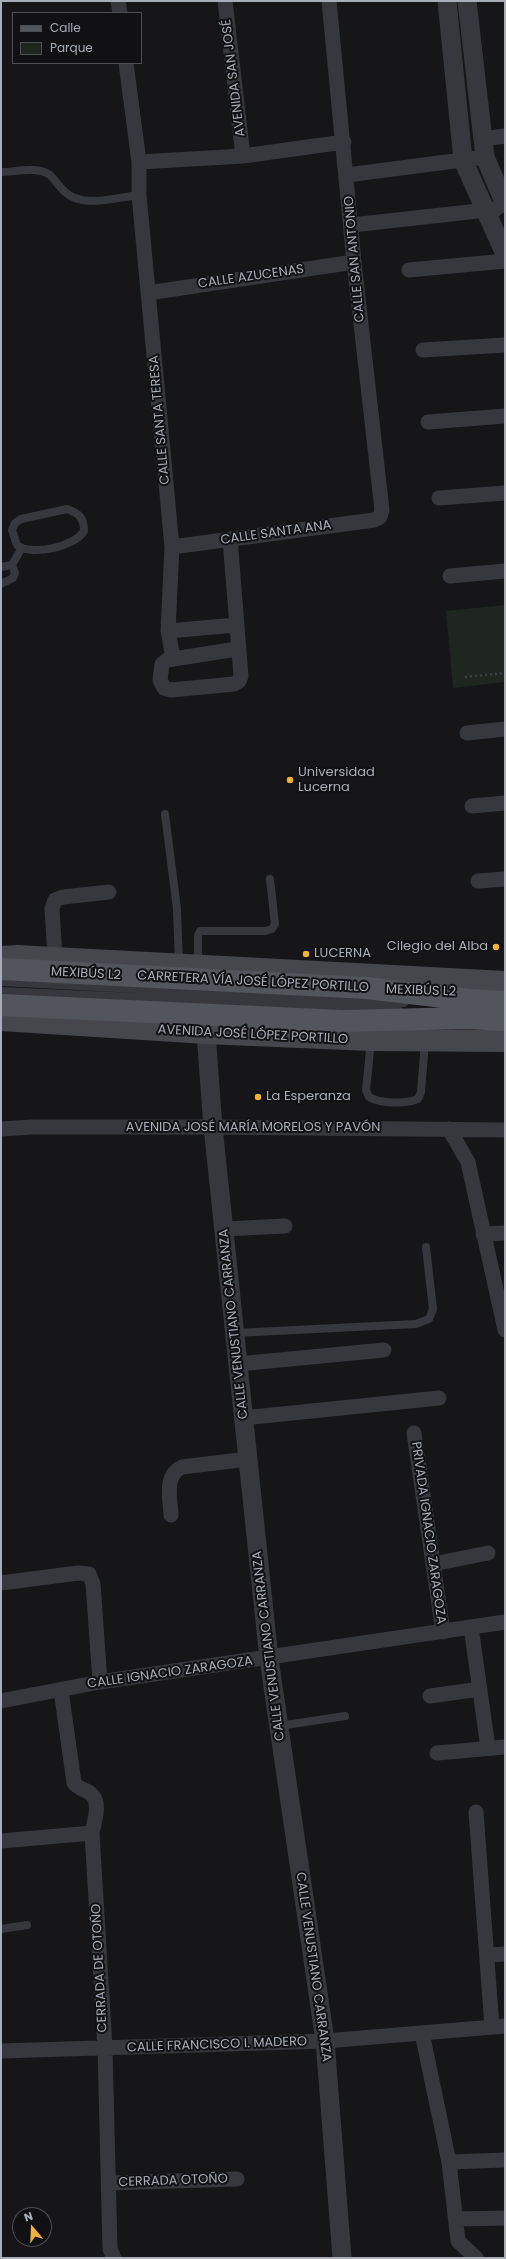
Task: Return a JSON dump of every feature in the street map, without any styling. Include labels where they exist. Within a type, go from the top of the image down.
[{"type":"main road","points":[[1,957],[55,958],[505,982]]},
{"type":"main road","name":"CARRETERA VÍA JOSÉ LÓPEZ PORTILLO","points":[[1,968],[31,971],[366,988],[470,1000],[505,1002]]},
{"type":"main road","points":[[1,1005],[342,1021],[467,1018],[505,1020]]},
{"type":"main road","name":"AVENIDA JOSÉ LÓPEZ PORTILLO","points":[[1,1020],[206,1033],[371,1040],[505,1041]]},
{"type":"street","points":[[118,1],[120,12]]},
{"type":"street","name":"AVENIDA SAN JOSÉ","points":[[225,1],[243,156]]},
{"type":"street","name":"CALLE SAN ANTONIO","points":[[329,1],[352,225],[354,262],[382,510],[380,517]]},
{"type":"street","points":[[447,1],[463,160],[484,210],[505,254]]},
{"type":"street","points":[[467,1],[483,148],[505,204]]},
{"type":"street","points":[[126,64],[138,162],[243,156],[344,142]]},
{"type":"street","points":[[347,175],[463,160],[505,136]]},
{"type":"street","name":"CALLE SANTA TERESA","points":[[138,162],[139,195],[172,547],[168,632],[173,658]]},
{"type":"street","points":[[352,225],[505,208]]},
{"type":"street","points":[[409,270],[505,261]]},
{"type":"street","name":"CALLE AZUCENAS","points":[[148,293],[354,262]]},
{"type":"street","points":[[423,350],[505,345]]},
{"type":"street","points":[[428,422],[505,416]]},
{"type":"street","points":[[439,498],[505,493]]},
{"type":"street","name":"CALLE SANTA ANA","points":[[172,547],[374,520],[380,517]]},
{"type":"street","points":[[230,539],[237,649],[241,676],[239,681],[234,684],[171,690],[164,688],[160,680],[160,670],[162,664],[173,658],[237,649]]},
{"type":"street","points":[[450,576],[505,571]]},
{"type":"street","points":[[168,632],[236,625]]},
{"type":"street","points":[[467,733],[505,729]]},
{"type":"street","points":[[472,806],[505,803]]},
{"type":"street","points":[[478,882],[505,879]]},
{"type":"street","points":[[55,958],[52,909],[55,900],[63,897],[109,892]]},
{"type":"street","name":"CALLE VENUSTIANO CARRANZA","points":[[206,1033],[213,1127],[269,1658],[325,2042],[342,2258]]},
{"type":"street","name":"AVENIDA JOSÉ MARÍA MORELOS Y PAVÓN","points":[[1,1129],[32,1127],[213,1127],[505,1130]]},
{"type":"street","points":[[449,1129],[468,1162],[505,1330]]},
{"type":"street","points":[[224,1229],[284,1226]]},
{"type":"street","points":[[484,1234],[505,1233]]},
{"type":"street","points":[[238,1364],[384,1350]]},
{"type":"street","points":[[244,1418],[439,1398]]},
{"type":"street","name":"PRIVADA IGNACIO ZARAGOZA","points":[[414,1433],[443,1632]]},
{"type":"street","points":[[171,1515],[170,1478],[174,1470],[248,1460]]},
{"type":"street","points":[[433,1564],[488,1553]]},
{"type":"street","points":[[1,1583],[78,1573],[89,1574],[93,1584],[100,1682]]},
{"type":"street","name":"CALLE IGNACIO ZARAGOZA","points":[[1,1701],[100,1682],[505,1622]]},
{"type":"street","points":[[471,1627],[488,1748]]},
{"type":"street","points":[[430,1696],[480,1689]]},
{"type":"street","name":"CERRADA DE OTOÑO","points":[[61,1690],[74,1782],[79,1789],[90,1794],[96,1800],[92,1833],[105,2048],[110,2183],[110,2249],[114,2258]]},
{"type":"street","points":[[437,1753],[505,1746]]},
{"type":"street","points":[[476,1812],[487,1956],[499,2026]]},
{"type":"street","points":[[1,1841],[92,1833]]},
{"type":"street","points":[[487,1956],[505,1954]]},
{"type":"street","name":"CALLE FRANCISCO I. MADERO","points":[[1,2051],[325,2042],[499,2026]]},
{"type":"street","points":[[422,2033],[449,2162],[458,2241],[476,2258]]},
{"type":"street","points":[[449,2162],[505,2160]]},
{"type":"street","name":"CERRADA OTOÑO","points":[[110,2183],[236,2179]]},
{"type":"street","points":[[456,2219],[505,2218]]},
{"type":"lane","points":[[1,172],[39,171],[49,174],[67,194],[87,200],[139,195]]},
{"type":"lane","points":[[67,509],[76,512],[84,524],[84,530],[75,541],[35,551],[21,549],[13,538],[12,530],[14,523],[22,519],[67,509]]},
{"type":"lane","points":[[1,584],[13,578],[14,573],[12,565],[21,549]]},
{"type":"lane","points":[[1,567],[12,565]]},
{"type":"lane","points":[[165,814],[177,909],[189,965]]},
{"type":"lane","points":[[189,965],[200,931],[265,931],[272,929],[275,924],[270,879]]},
{"type":"lane","name":"MEXIBÚS L2","points":[[1,982],[412,1008],[505,1016]]},
{"type":"lane","name":"MEXIBÚS L2","points":[[1,991],[412,1008]]},
{"type":"lane","name":"MEXIBÚS L2","points":[[427,1004],[505,1007]]},
{"type":"lane","points":[[371,1040],[366,1090],[369,1097],[375,1101],[412,1102],[418,1099],[421,1092],[425,1040]]},
{"type":"lane","points":[[235,1334],[416,1324],[429,1319],[433,1309],[426,1247]]},
{"type":"lane","points":[[279,1726],[345,1716]]},
{"type":"lane","points":[[1,1929],[27,1925]]},
{"type":"path","points":[[465,677],[505,673]]},
{"type":"green space","points":[[505,605],[505,682],[453,688],[446,611]]},
{"type":"place","name":"Universidad Lucerna","points":[[290,780]]},
{"type":"place","name":"Cilegio del Alba","points":[[496,947]]},
{"type":"place","name":"LUCERNA","points":[[306,954]]},
{"type":"place","name":"La Esperanza","points":[[258,1097]]}]
